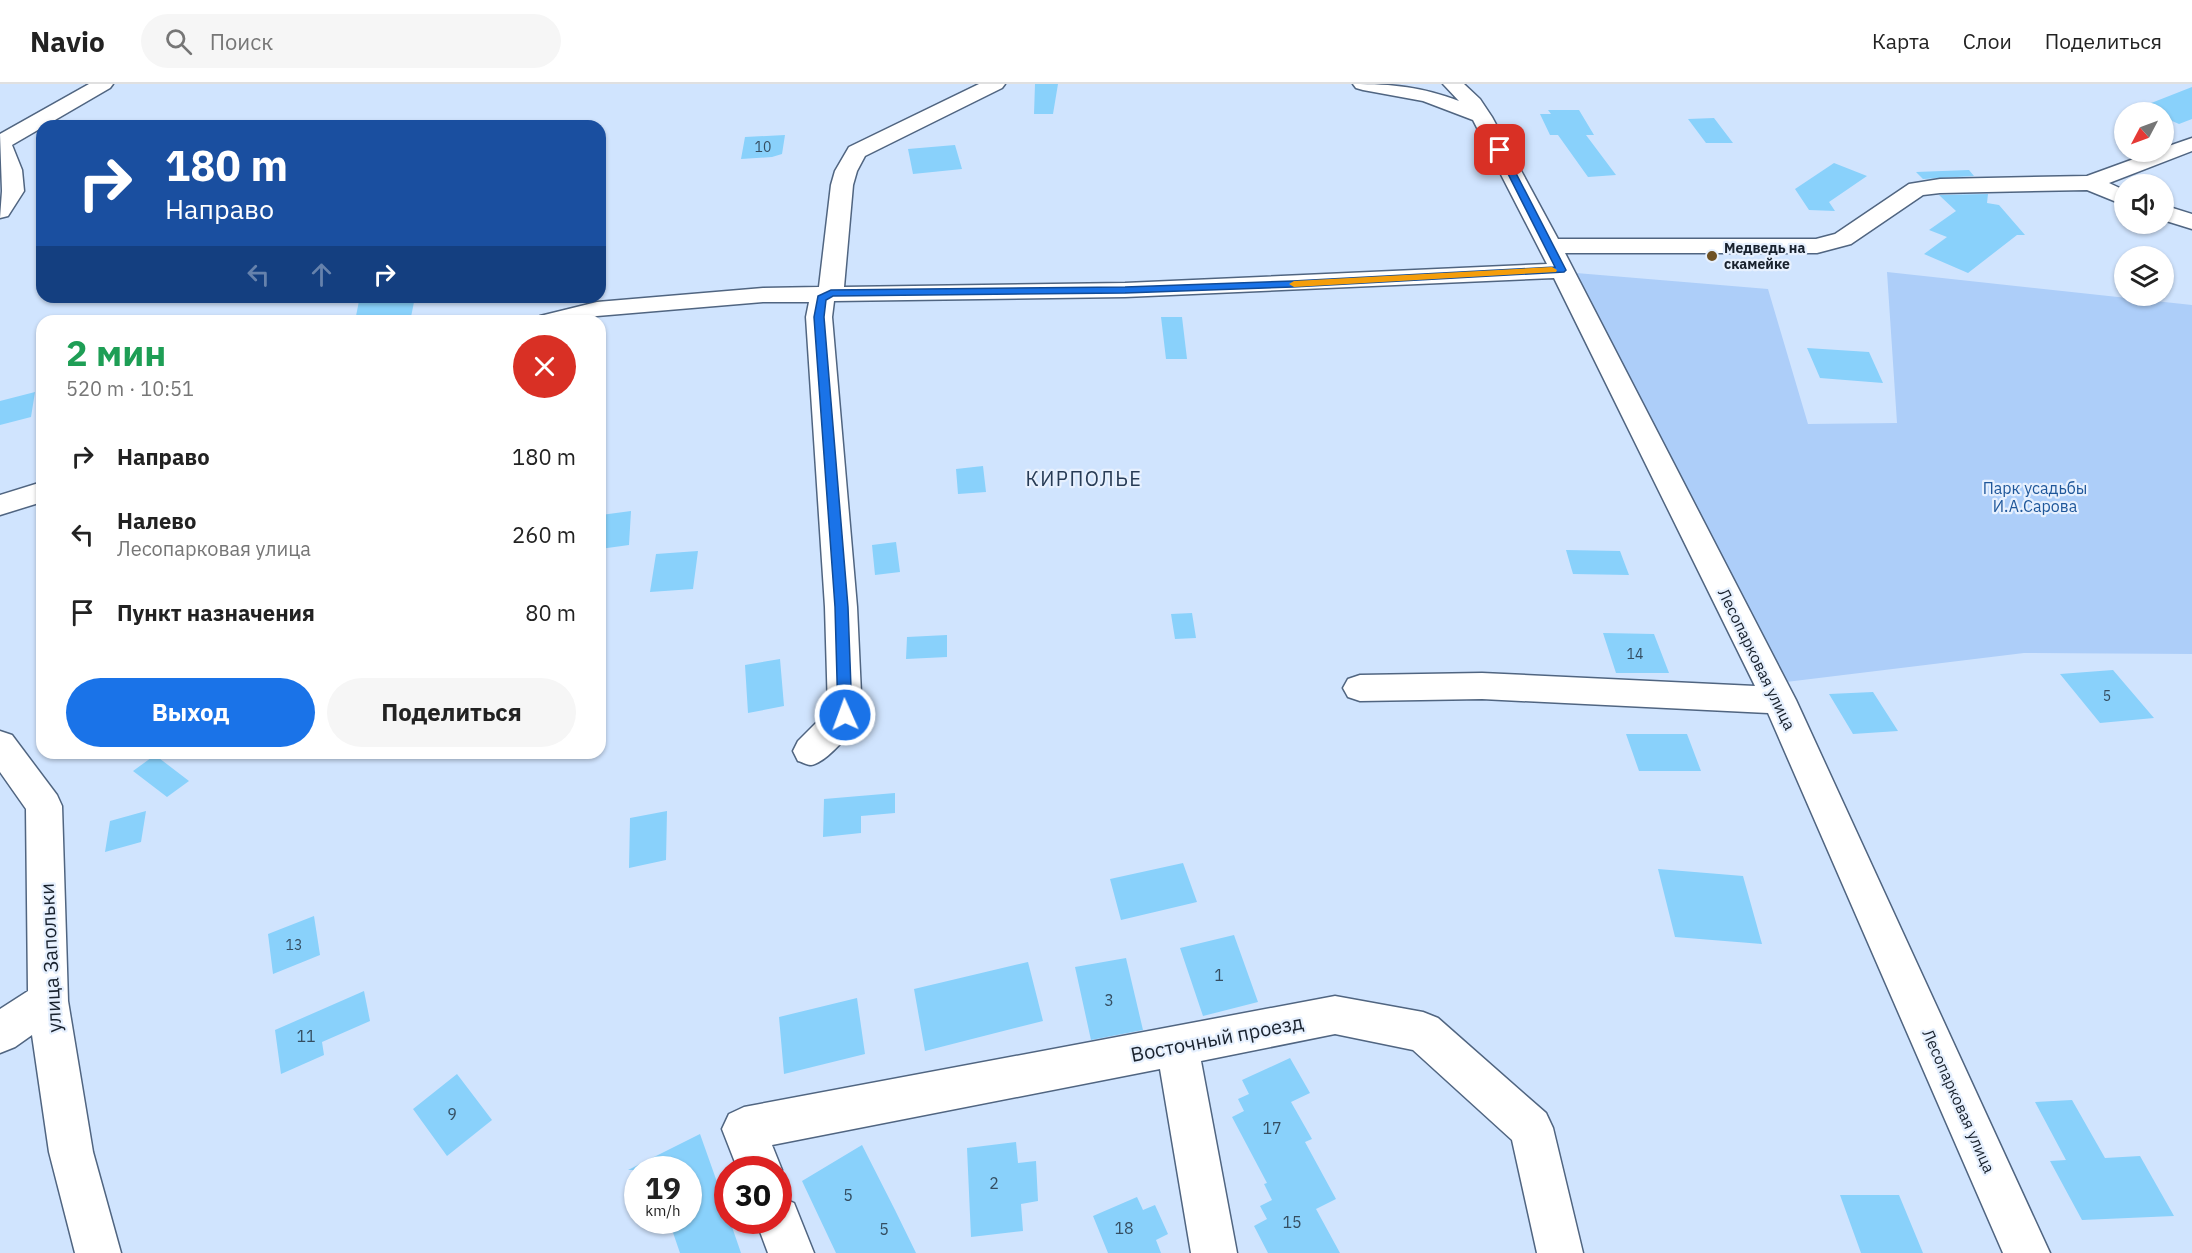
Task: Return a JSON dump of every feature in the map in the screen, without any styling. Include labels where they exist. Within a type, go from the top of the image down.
[{"type":"street","points":[[39,120],[102,84]]},
{"type":"street","points":[[831,293],[842,185],[846,171],[857,152],[995,84]]},
{"type":"street","points":[[1363,84],[1428,96],[1488,100]]},
{"type":"street","name":"Лесопарковая улица","points":[[1453,84],[1473,103],[1488,100],[1556,258],[1779,700],[2027,1253]]},
{"type":"street","points":[[0,211],[13,191],[10,170],[1,142],[36,122]]},
{"type":"street","points":[[573,315],[597,309],[715,298],[831,293],[1125,290],[1293,284],[1556,258],[1817,246],[1843,239],[1917,189],[2090,183],[2192,144]]},
{"type":"street","points":[[2090,183],[2114,194]]},
{"type":"street","points":[[2174,216],[2192,222]]},
{"type":"street","points":[[810,751],[845,715],[841,607],[819,317],[822,298],[831,293]]},
{"type":"street","points":[[0,505],[36,494]]},
{"type":"street","points":[[1360,688],[1482,686],[1779,700]]},
{"type":"street","name":"улица Запольки","points":[[0,745],[44,806],[48,1001],[71,1152],[98,1253]]},
{"type":"street","points":[[0,1033],[48,1001]]},
{"type":"street","name":"Восточный проезд","points":[[755,1156],[744,1129],[1335,1015],[1423,1032],[1531,1128],[1560,1253]]},
{"type":"street","points":[[1178,1046],[1214,1253]]},
{"type":"street","points":[[784,1234],[791,1253]]},
{"type":"green space","name":"Парк усадьбы И.А.Сарова","points":[[1887,272],[2114,297],[2114,306],[2174,306],[2174,303],[2192,305],[2192,654],[2024,653],[1786,682],[1576,273],[1768,289],[1808,424],[1897,423]]},
{"type":"building","points":[[1035,84],[1058,84],[1053,114],[1034,114]]},
{"type":"building","points":[[2192,87],[2192,119],[2179,124],[2174,122],[2174,102],[2154,102]]},
{"type":"building","points":[[1548,110],[1579,110],[1594,135],[1586,135],[1616,175],[1588,177],[1558,135],[1550,135],[1540,114],[1551,114]]},
{"type":"building","points":[[1714,118],[1733,143],[1706,143],[1688,119]]},
{"type":"building","points":[[785,135],[782,154],[741,159],[745,137]]},
{"type":"building","points":[[955,145],[962,169],[913,174],[908,149]]},
{"type":"building","points":[[1834,163],[1867,176],[1829,202],[1835,211],[1809,210],[1795,189]]},
{"type":"building","points":[[1969,170],[1974,176],[1923,179],[1916,172]]},
{"type":"building","points":[[1988,194],[1987,203],[1999,205],[2025,235],[2017,235],[1968,273],[1924,254],[1947,237],[1929,230],[1956,211],[1939,195]]},
{"type":"building","points":[[359,303],[414,303],[411,315],[356,315]]},
{"type":"building","points":[[1161,317],[1182,317],[1187,359],[1166,359]]},
{"type":"building","points":[[1807,348],[1869,352],[1883,383],[1820,378]]},
{"type":"building","points":[[35,392],[31,417],[0,425],[0,401]]},
{"type":"building","points":[[983,466],[986,492],[958,494],[956,469]]},
{"type":"building","points":[[631,511],[629,545],[606,548],[606,514]]},
{"type":"building","points":[[896,542],[900,572],[875,575],[872,545]]},
{"type":"building","points":[[1566,550],[1620,551],[1629,575],[1573,574]]},
{"type":"building","points":[[698,551],[693,589],[650,592],[656,554]]},
{"type":"building","points":[[1192,613],[1196,638],[1175,639],[1171,614]]},
{"type":"building","points":[[1603,633],[1654,634],[1669,673],[1616,673]]},
{"type":"building","points":[[947,635],[947,657],[906,659],[907,637]]},
{"type":"building","points":[[780,659],[784,706],[748,713],[745,665]]},
{"type":"building","points":[[2113,670],[2154,718],[2100,723],[2060,674]]},
{"type":"building","points":[[1873,692],[1898,731],[1853,734],[1829,694]]},
{"type":"building","points":[[1626,734],[1687,734],[1701,771],[1639,771]]},
{"type":"building","points":[[150,759],[160,759],[189,781],[167,797],[133,771]]},
{"type":"building","points":[[895,793],[895,813],[861,816],[861,833],[823,837],[824,799]]},
{"type":"building","points":[[146,811],[141,842],[105,852],[110,821]]},
{"type":"building","points":[[667,811],[666,860],[629,868],[630,818]]},
{"type":"building","points":[[1183,863],[1197,902],[1121,920],[1110,879]]},
{"type":"building","points":[[1658,869],[1743,876],[1762,944],[1675,937]]},
{"type":"building","points":[[314,916],[320,955],[273,974],[268,934]]},
{"type":"building","points":[[1234,935],[1258,1002],[1203,1016],[1180,948]]},
{"type":"building","points":[[1126,958],[1143,1030],[1091,1040],[1075,967]]},
{"type":"building","points":[[1028,962],[1043,1021],[925,1051],[914,989]]},
{"type":"building","points":[[364,991],[370,1021],[322,1042],[324,1055],[281,1074],[275,1030]]},
{"type":"building","points":[[857,998],[865,1054],[784,1074],[779,1017]]},
{"type":"building","points":[[1290,1058],[1310,1093],[1291,1102],[1312,1139],[1305,1142],[1336,1199],[1316,1209],[1340,1253],[1268,1253],[1254,1226],[1267,1219],[1260,1206],[1272,1200],[1264,1184],[1267,1183],[1232,1117],[1244,1111],[1238,1099],[1249,1094],[1242,1080]]},
{"type":"building","points":[[457,1074],[492,1120],[447,1156],[413,1109]]},
{"type":"building","points":[[2072,1100],[2105,1158],[2140,1156],[2174,1216],[2082,1220],[2050,1161],[2066,1160],[2035,1102]]},
{"type":"building","points":[[700,1134],[714,1174],[714,1234],[734,1234],[741,1253],[680,1253],[673,1234],[702,1234],[702,1156],[656,1156]]},
{"type":"building","points":[[1016,1142],[1018,1163],[1036,1161],[1038,1201],[1021,1204],[1023,1231],[971,1237],[967,1148]]},
{"type":"building","points":[[862,1145],[916,1253],[836,1253],[802,1181]]},
{"type":"building","points":[[1840,1195],[1899,1195],[1923,1253],[1861,1253]]},
{"type":"building","points":[[1137,1197],[1143,1210],[1155,1205],[1168,1234],[1156,1240],[1161,1253],[1108,1253],[1093,1216]]},
{"type":"slow traffic","points":[[1294,284],[1552,270]]},
{"type":"place","name":"Медведь на скамейке","points":[[1712,256]]},
{"type":"district","name":"КИРПОЛЬЕ","points":[[1084,478]]},
{"type":"route","points":[[845,715],[841,607],[819,317],[822,298],[831,293],[1125,290],[1561,270],[1500,150]]}]
